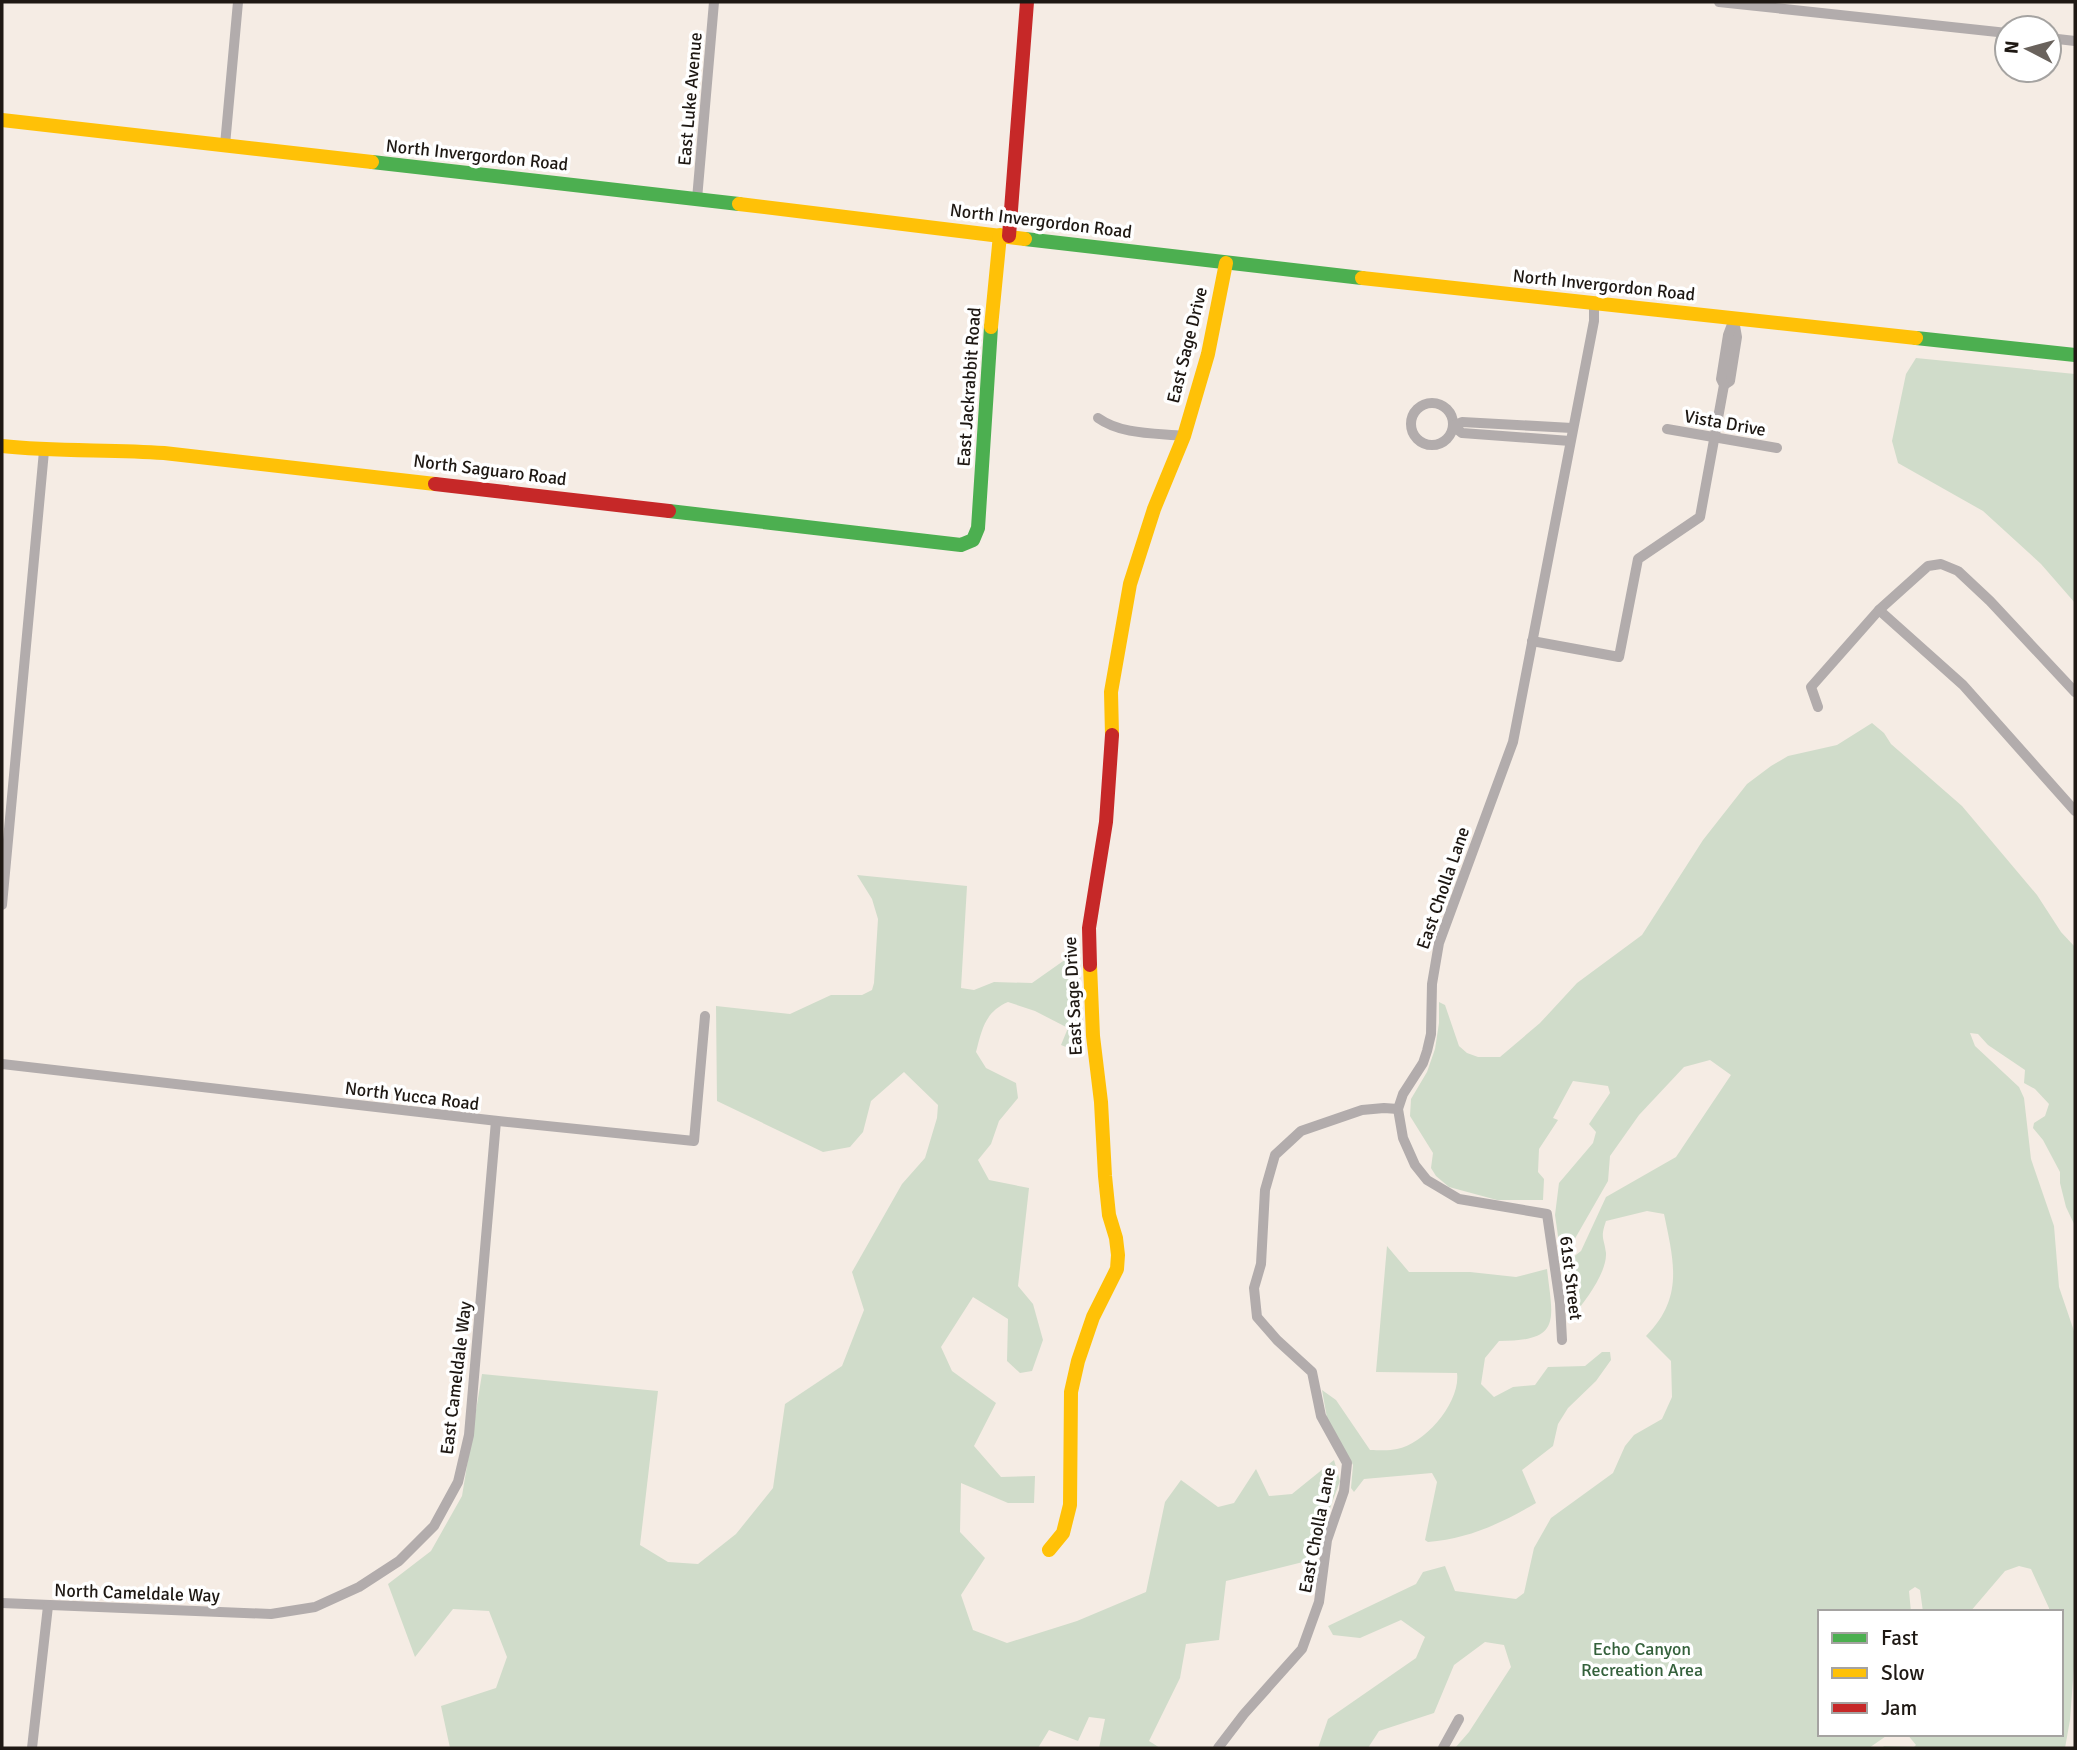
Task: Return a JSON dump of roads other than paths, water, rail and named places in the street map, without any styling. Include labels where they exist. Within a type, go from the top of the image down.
[{"type":"street","points":[[225,145],[238,2]]},
{"type":"street","name":"East Luke Avenue","points":[[697,199],[714,2]]},
{"type":"street","name":"East Jackrabbit Road","points":[[972,540],[978,528],[989,345],[1005,236],[1027,2]]},
{"type":"street","points":[[1719,2],[1993,31]]},
{"type":"street","name":"North Invergordon Road","points":[[2,120],[697,199],[1226,263],[2075,355]]},
{"type":"street","name":"East Sage Drive","points":[[1049,1550],[1063,1533],[1070,1505],[1071,1392],[1075,1374],[1093,1317],[1117,1269],[1118,1255],[1109,1215],[1093,1036],[1089,928],[1109,799],[1112,757],[1111,691],[1125,601],[1135,564],[1184,436],[1208,354],[1226,263]]},
{"type":"street","name":"East Cholla Lane","points":[[1218,1748],[1302,1648],[1319,1602],[1327,1540],[1344,1491],[1347,1463],[1321,1416],[1312,1373],[1257,1317],[1254,1288],[1261,1264],[1265,1190],[1275,1155],[1301,1131],[1362,1110],[1398,1109],[1423,1063],[1431,1034],[1434,965],[1439,943],[1513,742],[1594,321],[1594,303]]},
{"type":"street","points":[[1532,641],[1619,657],[1638,559],[1700,517],[1724,385],[1730,381],[1737,337],[1734,319]]},
{"type":"street","points":[[1570,441],[1462,433],[1453,426],[1444,407],[1431,403],[1418,408],[1411,421],[1411,428],[1418,439],[1429,445],[1447,438],[1453,426],[1462,422],[1572,428]]},
{"type":"street","points":[[1098,418],[1121,430],[1184,436]]},
{"type":"street","name":"Vista Drive","points":[[1667,429],[1777,449]]},
{"type":"street","name":"North Saguaro Road","points":[[2,446],[44,451],[141,451],[961,545],[972,540]]},
{"type":"street","points":[[2,905],[44,451]]},
{"type":"street","points":[[1818,707],[1811,687],[1879,610],[1928,566],[1941,564],[1958,571],[1990,601],[2075,692]]},
{"type":"street","points":[[1879,610],[1963,685],[2075,811]]},
{"type":"street","name":"North Yucca Road","points":[[2,1064],[694,1141],[705,1016]]},
{"type":"street","name":"61st Street","points":[[1398,1109],[1403,1138],[1415,1165],[1427,1180],[1460,1199],[1547,1214],[1560,1303],[1562,1340]]},
{"type":"street","name":"East Cameldale Way","points":[[271,1614],[315,1607],[359,1587],[400,1561],[434,1526],[458,1482],[469,1435],[496,1121]]},
{"type":"street","name":"North Cameldale Way","points":[[2,1603],[271,1614]]},
{"type":"street","points":[[32,1748],[48,1606]]},
{"type":"street","points":[[1443,1748],[1459,1720]]},
{"type":"park label","name":"Echo Canyon Recreation Area","points":[[1642,1659]]}]
